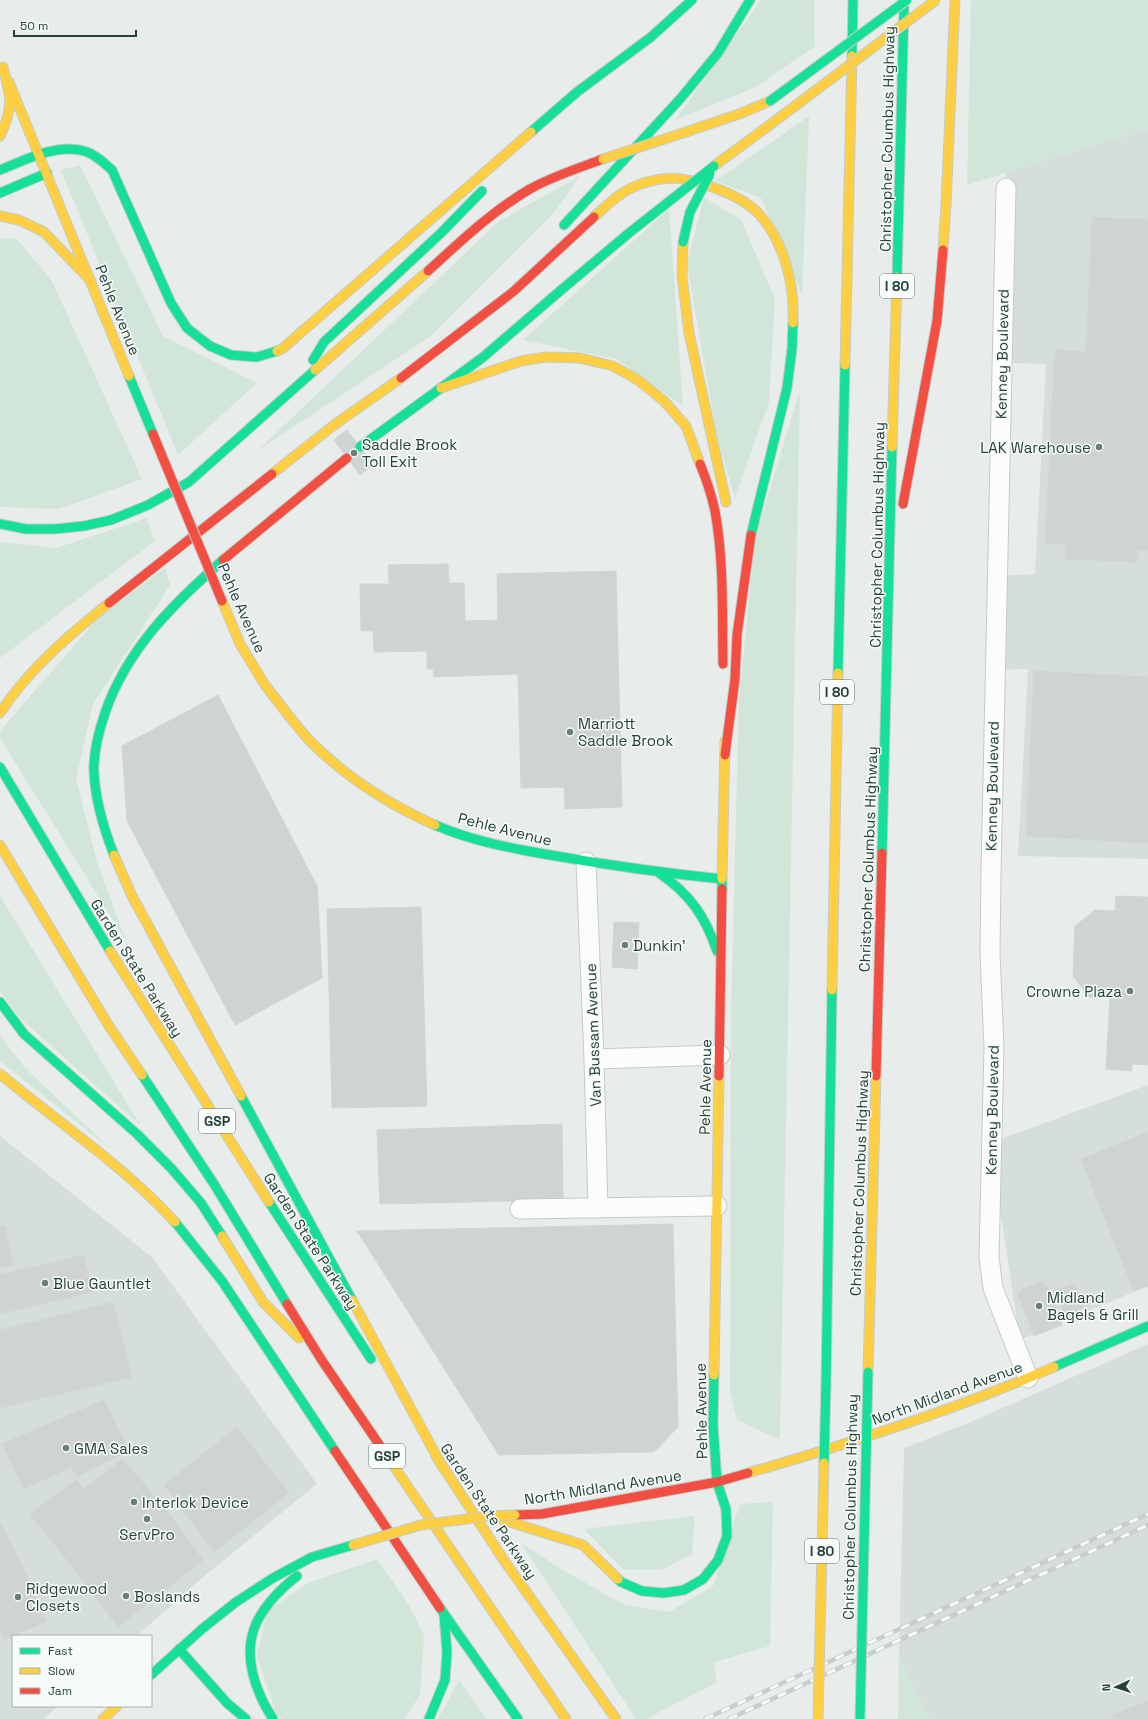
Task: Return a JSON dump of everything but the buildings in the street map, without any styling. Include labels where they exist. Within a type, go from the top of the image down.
[{"type":"main road","points":[[608,81],[651,37],[692,0]]},
{"type":"main road","points":[[558,231],[592,197],[681,98],[718,53],[750,0]]},
{"type":"main road","name":"Christopher Columbus Highway","points":[[818,1719],[826,1384],[836,752],[853,0]]},
{"type":"main road","points":[[0,524],[26,529],[84,526],[111,520],[148,505],[189,482],[297,384],[335,353],[490,216],[530,189],[563,174],[603,159],[742,113],[770,101],[906,0]]},
{"type":"main road","name":"Christopher Columbus Highway","points":[[860,1719],[868,1372],[906,0]]},
{"type":"main road","points":[[360,447],[482,358],[629,233],[714,166],[936,0]]},
{"type":"main road","points":[[890,572],[937,321],[946,205],[954,0]]},
{"type":"main road","points":[[0,170],[39,155],[65,151],[82,151],[98,158],[112,170],[171,303],[187,328],[210,346],[231,355],[257,357],[282,349],[577,92],[651,37]]},
{"type":"main road","points":[[0,136],[7,122],[11,98],[1,64]]},
{"type":"main road","name":"Pehle Avenue","points":[[1,64],[240,644],[265,685],[291,719],[318,748],[351,776],[387,800],[427,821],[466,836],[508,848],[586,862],[722,879],[713,1424],[717,1482],[726,1509],[727,1536],[718,1560],[703,1579],[684,1590],[664,1592],[642,1591],[621,1582],[583,1545],[490,1516]]},
{"type":"main road","points":[[714,166],[690,212],[683,242],[682,275],[686,311],[700,386],[723,483],[728,512]]},
{"type":"main road","points":[[0,193],[47,173]]},
{"type":"main road","points":[[0,713],[17,687],[42,660],[80,626],[334,425],[413,370],[514,291],[617,196],[640,184],[671,177],[700,182],[734,195],[759,214],[777,241],[789,273],[794,308],[787,388],[759,498],[750,543],[737,635]]},
{"type":"main road","points":[[297,384],[324,342],[441,233],[490,183]]},
{"type":"main road","points":[[0,216],[19,220],[44,232],[91,281]]},
{"type":"main road","points":[[459,334],[503,288]]},
{"type":"main road","points":[[441,388],[521,361],[546,357],[580,358],[613,366],[638,380],[664,400],[686,426],[708,484],[716,517],[720,560],[723,674]]},
{"type":"main road","points":[[347,458],[255,532],[188,590],[155,625],[127,662],[109,697],[97,737],[94,772],[100,809],[113,854],[132,896],[443,1468]]},
{"type":"main road","points":[[725,755],[735,679],[737,635],[735,585]]},
{"type":"main road","points":[[722,879],[725,755],[724,696]]},
{"type":"main road","name":"Garden State Parkway","points":[[0,767],[144,1007],[330,1298],[504,1559],[616,1719]]},
{"type":"main road","name":"GSP","points":[[0,845],[109,1026],[218,1191],[321,1359],[566,1719]]},
{"type":"main road","points":[[658,872],[674,882],[696,904],[710,930],[721,963]]},
{"type":"main road","points":[[0,1002],[24,1034],[137,1134],[172,1168],[201,1203],[263,1302],[321,1359]]},
{"type":"main road","points":[[0,1074],[125,1173],[188,1236],[222,1281],[443,1613],[518,1719]]},
{"type":"main road","name":"North Midland Avenue","points":[[152,1674],[179,1649],[236,1602],[273,1578],[312,1557],[421,1525],[490,1516],[542,1514],[717,1482],[851,1443],[955,1407],[1028,1378],[1148,1326]]},
{"type":"main road","points":[[274,1719],[260,1695],[251,1668],[251,1641],[259,1615],[277,1592],[304,1570],[353,1545]]},
{"type":"main road","points":[[430,1717],[445,1680],[447,1652],[443,1613]]},
{"type":"main road","points":[[179,1649],[227,1703],[246,1719]]},
{"type":"main road","points":[[103,1719],[116,1707]]},
{"type":"street","name":"Kenney Boulevard","points":[[1006,188],[990,872],[990,954],[994,1047],[989,1257],[993,1288],[1028,1378]]},
{"type":"street","name":"Van Bussam Avenue","points":[[586,862],[598,1208]]},
{"type":"street","points":[[594,1060],[720,1055]]},
{"type":"street","points":[[520,1209],[717,1206]]},
{"type":"shaded area","points":[[1148,129],[1148,859],[1018,856],[1028,669],[998,670],[996,576],[1035,574],[1046,364],[1005,363],[1006,172]]},
{"type":"shaded area","points":[[1148,1085],[1148,1286],[1020,1340],[990,1143]]},
{"type":"shaded area","points":[[0,1136],[152,1257],[317,1484],[201,1579],[138,1635],[12,1635],[12,1707],[57,1707],[44,1719],[0,1719]]},
{"type":"shaded area","points":[[1148,1344],[1148,1719],[930,1719],[899,1657],[904,1448],[973,1421]]},
{"type":"green space","points":[[761,0],[814,0],[815,46],[756,87],[675,120]]},
{"type":"green space","points":[[971,0],[1148,0],[1148,129],[967,185]]},
{"type":"green space","points":[[809,116],[802,295],[761,198],[715,181]]},
{"type":"green space","points":[[80,165],[163,336],[257,383],[178,455],[61,170]]},
{"type":"green space","points":[[580,176],[553,214],[431,336],[257,451],[499,221]]},
{"type":"green space","points":[[704,197],[741,220],[775,299],[769,402],[735,498],[717,437],[687,264]]},
{"type":"green space","points":[[669,209],[683,406],[616,359],[523,340]]},
{"type":"green space","points":[[16,238],[52,281],[142,479],[59,509],[0,507],[0,239]]},
{"type":"green space","points":[[800,390],[780,1440],[737,1420],[730,1392],[731,1011],[739,700],[755,538]]},
{"type":"green space","points":[[147,518],[155,541],[0,658],[0,542],[56,548]]},
{"type":"green space","points":[[165,568],[170,585],[93,704],[76,779],[97,862],[126,941],[0,738],[0,731],[99,617]]},
{"type":"green space","points":[[0,896],[141,1126],[20,1018],[0,991]]},
{"type":"green space","points":[[0,1035],[25,1068],[113,1151],[0,1061]]},
{"type":"green space","points":[[773,1502],[770,1646],[715,1662],[716,1683],[646,1719],[636,1719],[521,1543],[566,1572],[625,1605],[669,1612],[713,1586],[740,1504]]},
{"type":"green space","points":[[695,1516],[692,1554],[662,1570],[624,1570],[584,1529]]},
{"type":"green space","points":[[377,1559],[409,1605],[424,1635],[420,1695],[404,1719],[282,1719],[277,1715],[257,1656],[267,1611],[308,1583]]},
{"type":"green space","points":[[899,1657],[930,1719],[898,1719]]},
{"type":"green space","points":[[459,1680],[486,1719],[438,1719]]},
{"type":"railway","points":[[705,1719],[1148,1514]]},
{"type":"railway","points":[[729,1719],[1148,1525]]},
{"type":"traffic: fast","points":[[531,132],[577,92],[651,37],[692,0]]},
{"type":"traffic: fast","points":[[564,225],[681,98],[718,53],[750,0]]},
{"type":"traffic: fast","points":[[852,56],[853,0]]},
{"type":"traffic: fast","points":[[770,101],[907,0]]},
{"type":"traffic: fast","points":[[897,277],[904,7]]},
{"type":"traffic: fast","points":[[0,170],[30,157],[63,149],[84,151],[96,156],[112,170],[171,303],[187,328],[210,346],[231,355],[257,357],[277,351]]},
{"type":"traffic: fast","points":[[560,291],[629,233],[714,166]]},
{"type":"traffic: fast","points":[[0,193],[47,173]]},
{"type":"traffic: fast","points":[[683,242],[690,212],[710,174]]},
{"type":"traffic: fast","points":[[313,360],[324,342],[441,233],[482,191]]},
{"type":"traffic: fast","points":[[360,447],[482,358],[560,291]]},
{"type":"traffic: fast","points":[[751,535],[787,388],[792,349],[793,323]]},
{"type":"traffic: fast","points":[[838,673],[845,365]]},
{"type":"traffic: fast","points":[[0,524],[26,529],[55,529],[84,526],[111,520],[148,505],[189,482],[315,370]]},
{"type":"traffic: fast","points":[[129,376],[153,434]]},
{"type":"traffic: fast","points":[[882,853],[892,447]]},
{"type":"traffic: fast","points":[[114,855],[101,814],[96,793],[94,772],[95,749],[105,713],[114,690],[139,648],[169,611],[223,560]]},
{"type":"traffic: fast","points":[[0,767],[110,951]]},
{"type":"traffic: fast","points":[[435,825],[477,840],[520,850],[571,859],[722,879],[722,889]]},
{"type":"traffic: fast","points":[[659,873],[679,889],[702,916],[717,951]]},
{"type":"traffic: fast","points":[[826,1384],[832,990]]},
{"type":"traffic: fast","points":[[0,1002],[24,1034],[137,1134],[171,1168],[201,1203],[222,1236]]},
{"type":"traffic: fast","points":[[142,1075],[214,1184],[287,1304]]},
{"type":"traffic: fast","points":[[241,1096],[352,1300]]},
{"type":"traffic: fast","points":[[269,1202],[371,1359]]},
{"type":"traffic: fast","points":[[175,1222],[222,1281],[335,1451]]},
{"type":"traffic: fast","points":[[1054,1367],[1148,1326]]},
{"type":"traffic: fast","points":[[860,1719],[868,1372]]},
{"type":"traffic: fast","points":[[618,1579],[621,1582],[642,1591],[664,1593],[684,1590],[703,1579],[718,1560],[727,1536],[726,1509],[717,1482],[713,1424],[714,1375]]},
{"type":"traffic: fast","points":[[824,1463],[826,1384]]},
{"type":"traffic: fast","points":[[152,1674],[202,1629],[236,1602],[273,1578],[312,1557],[353,1545]]},
{"type":"traffic: fast","points":[[273,1719],[262,1700],[254,1678],[250,1661],[251,1644],[254,1629],[260,1615],[282,1589],[297,1576]]},
{"type":"traffic: fast","points":[[440,1608],[518,1719]]},
{"type":"traffic: fast","points":[[429,1719],[445,1680],[447,1652],[444,1614]]},
{"type":"traffic: fast","points":[[179,1649],[227,1703],[246,1719]]},
{"type":"traffic: slow","points":[[779,118],[936,0]]},
{"type":"traffic: slow","points":[[943,250],[955,0]]},
{"type":"traffic: slow","points":[[845,365],[852,56]]},
{"type":"traffic: slow","points":[[0,136],[8,117],[10,102],[3,67]]},
{"type":"traffic: slow","points":[[9,82],[129,376]]},
{"type":"traffic: slow","points":[[683,133],[742,113],[770,101]]},
{"type":"traffic: slow","points":[[714,166],[779,118]]},
{"type":"traffic: slow","points":[[277,351],[282,349],[531,132]]},
{"type":"traffic: slow","points":[[603,159],[683,133]]},
{"type":"traffic: slow","points":[[594,217],[628,190],[641,184],[659,179],[676,178],[694,181],[718,189],[737,198],[749,205],[759,214],[775,237],[790,279],[793,323]]},
{"type":"traffic: slow","points":[[0,216],[19,220],[44,232],[91,281]]},
{"type":"traffic: slow","points":[[683,242],[682,276],[689,333],[726,502]]},
{"type":"traffic: slow","points":[[315,370],[428,271]]},
{"type":"traffic: slow","points":[[892,447],[897,277]]},
{"type":"traffic: slow","points":[[441,388],[521,361],[546,357],[580,358],[613,366],[638,380],[664,401],[686,426],[700,464]]},
{"type":"traffic: slow","points":[[272,474],[334,425],[401,378]]},
{"type":"traffic: slow","points":[[222,601],[240,644],[265,685]]},
{"type":"traffic: slow","points":[[0,713],[11,697],[36,668],[64,641],[109,603]]},
{"type":"traffic: slow","points":[[832,990],[838,673]]},
{"type":"traffic: slow","points":[[265,685],[311,742],[339,767],[385,799],[435,825]]},
{"type":"traffic: slow","points":[[722,879],[725,741]]},
{"type":"traffic: slow","points":[[0,845],[109,1026],[142,1075]]},
{"type":"traffic: slow","points":[[114,855],[132,896],[241,1096]]},
{"type":"traffic: slow","points":[[110,951],[269,1202]]},
{"type":"traffic: slow","points":[[0,1074],[112,1163],[155,1201],[175,1222]]},
{"type":"traffic: slow","points":[[714,1375],[719,1076]]},
{"type":"traffic: slow","points":[[868,1372],[876,1076]]},
{"type":"traffic: slow","points":[[222,1236],[263,1302],[299,1338]]},
{"type":"traffic: slow","points":[[352,1300],[443,1468]]},
{"type":"traffic: slow","points":[[748,1473],[826,1450],[941,1412],[1054,1367]]},
{"type":"traffic: slow","points":[[436,1456],[503,1559],[616,1719]]},
{"type":"traffic: slow","points":[[389,1459],[566,1719]]},
{"type":"traffic: slow","points":[[818,1719],[824,1463]]},
{"type":"traffic: slow","points":[[353,1545],[421,1525],[490,1516],[515,1515]]},
{"type":"traffic: slow","points":[[491,1516],[583,1545],[618,1579]]},
{"type":"traffic: slow","points":[[103,1719],[116,1707]]},
{"type":"traffic: jam","points":[[428,271],[477,227],[530,189],[566,172],[603,159]]},
{"type":"traffic: jam","points":[[401,378],[514,291],[594,217]]},
{"type":"traffic: jam","points":[[903,504],[937,321],[943,250]]},
{"type":"traffic: jam","points":[[153,434],[222,601]]},
{"type":"traffic: jam","points":[[223,560],[347,458]]},
{"type":"traffic: jam","points":[[700,464],[713,504],[719,535],[722,590],[723,664]]},
{"type":"traffic: jam","points":[[109,603],[272,474]]},
{"type":"traffic: jam","points":[[725,755],[735,679],[737,635],[751,535]]},
{"type":"traffic: jam","points":[[876,1076],[882,853]]},
{"type":"traffic: jam","points":[[719,1076],[722,889]]},
{"type":"traffic: jam","points":[[287,1304],[321,1359],[389,1459]]},
{"type":"traffic: jam","points":[[335,1451],[440,1608]]},
{"type":"traffic: jam","points":[[515,1515],[542,1514],[717,1482],[748,1473]]},
{"type":"place","name":"LAK Warehouse","points":[[1099,447]]},
{"type":"place","name":"Saddle Brook Toll Exit","points":[[354,453]]},
{"type":"place","name":"Marriott Saddle Brook","points":[[570,732]]},
{"type":"place","name":"Dunkin'","points":[[625,945]]},
{"type":"place","name":"Crowne Plaza","points":[[1130,991]]},
{"type":"place","name":"Blue Gauntlet","points":[[45,1283]]},
{"type":"place","name":"Midland Bagels & Grill","points":[[1039,1306]]},
{"type":"place","name":"GMA Sales","points":[[66,1448]]},
{"type":"place","name":"Interlok Device","points":[[134,1502]]},
{"type":"place","name":"ServPro","points":[[147,1519]]},
{"type":"place","name":"Boslands","points":[[126,1596]]},
{"type":"place","name":"Ridgewood Closets","points":[[18,1597]]}]
